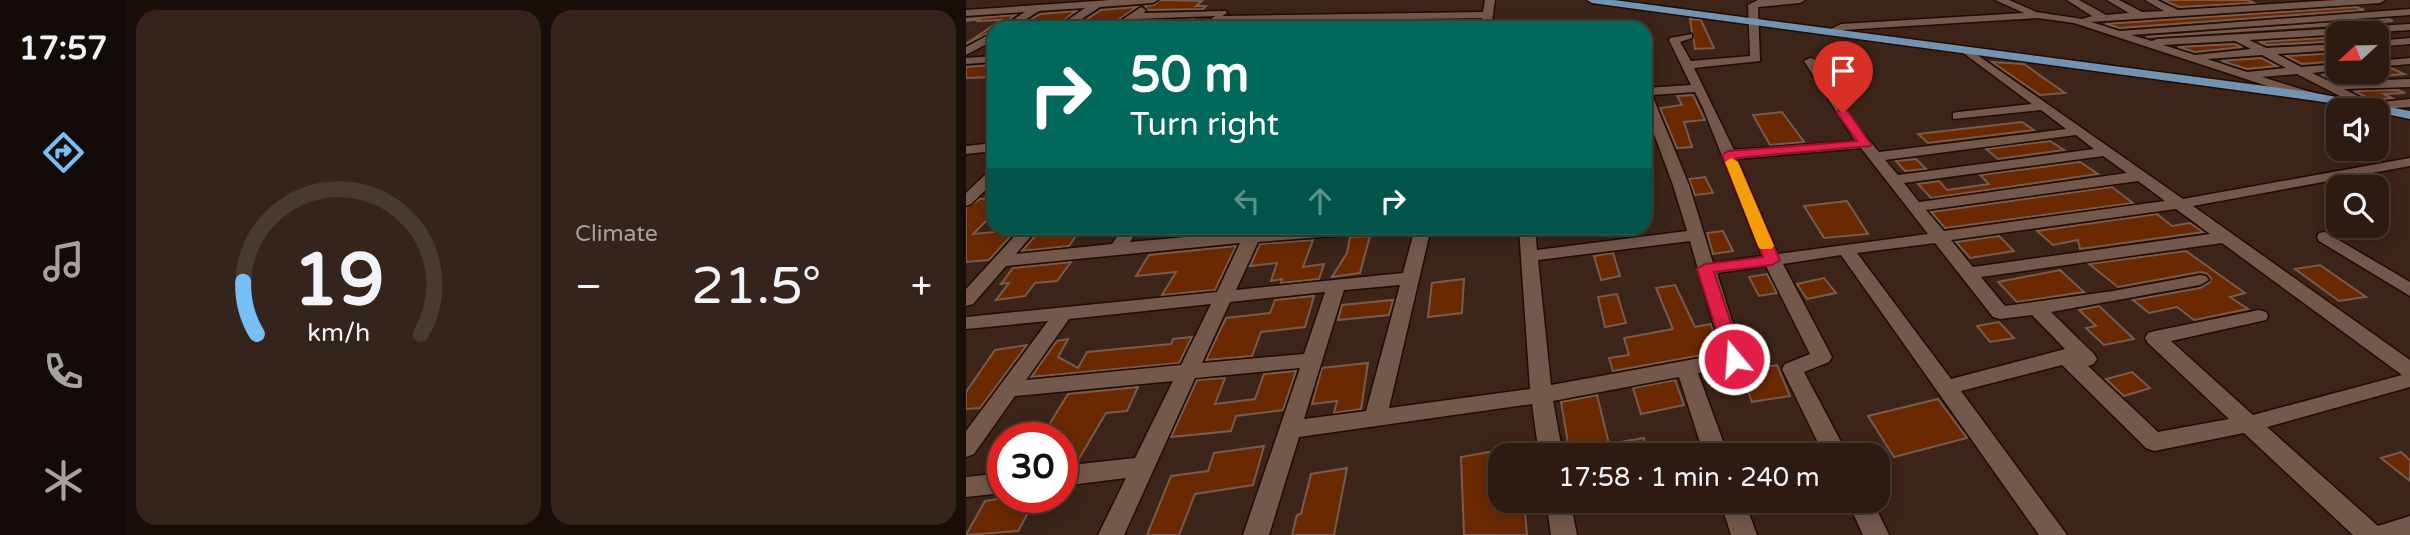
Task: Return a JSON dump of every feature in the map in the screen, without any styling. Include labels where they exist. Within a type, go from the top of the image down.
[{"type":"main road","points":[[1592,0],[2326,99]]},
{"type":"main road","points":[[2389,111],[2410,115]]},
{"type":"street","points":[[966,8],[978,0]]},
{"type":"street","points":[[966,13],[1154,0]]},
{"type":"street","points":[[1124,21],[1154,0]]},
{"type":"street","points":[[1487,21],[1490,0]]},
{"type":"street","points":[[1687,65],[1756,59],[1753,5],[1800,0]]},
{"type":"street","points":[[2000,0],[2038,15]]},
{"type":"street","points":[[2032,0],[2060,18]]},
{"type":"street","points":[[2072,0],[2104,18]]},
{"type":"street","points":[[2112,0],[2141,16]]},
{"type":"street","points":[[2150,0],[2176,13]]},
{"type":"street","points":[[2227,0],[2266,7],[2380,0]]},
{"type":"street","points":[[1072,21],[1100,2]]},
{"type":"street","points":[[2318,2],[2363,21]]},
{"type":"street","points":[[2075,20],[2176,13],[2189,6],[2212,11],[2248,4]]},
{"type":"street","points":[[2189,6],[2215,26],[2352,98]]},
{"type":"street","points":[[1017,21],[1038,8]]},
{"type":"street","points":[[2115,33],[2410,12]]},
{"type":"street","points":[[1131,16],[1222,13],[1488,15]]},
{"type":"street","points":[[1215,21],[1222,13]]},
{"type":"street","points":[[1832,31],[1841,27],[2038,15],[2075,20],[2309,96]]},
{"type":"street","points":[[1343,16],[1346,21]]},
{"type":"street","points":[[2389,28],[2410,27]]},
{"type":"street","points":[[2389,32],[2410,41]]},
{"type":"street","points":[[2146,43],[2326,33]]},
{"type":"street","points":[[1688,36],[1674,40],[1699,88],[1772,260],[1822,357],[1792,369],[1830,443]]},
{"type":"street","points":[[966,52],[987,39]]},
{"type":"street","points":[[2389,43],[2410,41]]},
{"type":"street","points":[[2189,57],[2326,48]]},
{"type":"street","points":[[1966,50],[2410,370]]},
{"type":"street","points":[[966,61],[987,60]]},
{"type":"street","points":[[1810,61],[1870,150],[2000,313],[2113,297],[2200,280]]},
{"type":"street","points":[[2389,63],[2410,61]]},
{"type":"street","points":[[2245,75],[2326,68]]},
{"type":"street","points":[[2389,76],[2408,84]]},
{"type":"street","points":[[2330,86],[2408,84]]},
{"type":"street","points":[[1652,92],[1699,88]]},
{"type":"street","points":[[2389,105],[2410,103]]},
{"type":"street","points":[[1958,116],[2045,106]]},
{"type":"street","points":[[1288,430],[1541,395],[1734,359],[1681,185],[1652,130]]},
{"type":"street","points":[[1728,155],[1870,150],[2079,131]]},
{"type":"street","points":[[966,150],[987,148]]},
{"type":"street","points":[[1894,180],[2107,151]]},
{"type":"street","points":[[1705,269],[2180,204],[2410,162]]},
{"type":"street","points":[[1916,207],[2141,176]]},
{"type":"street","points":[[966,201],[987,181]]},
{"type":"street","points":[[966,300],[1024,235]]},
{"type":"street","points":[[1117,247],[1125,235]]},
{"type":"street","points":[[1000,261],[1117,247],[1267,235]]},
{"type":"street","points":[[1375,420],[1421,235]]},
{"type":"street","points":[[1528,235],[1541,395],[1549,443]]},
{"type":"street","points":[[1529,256],[1695,235]]},
{"type":"street","points":[[1111,535],[1252,236]]},
{"type":"street","points":[[1969,273],[2226,237]]},
{"type":"street","points":[[2325,237],[2410,290]]},
{"type":"street","points":[[1846,250],[2054,535]]},
{"type":"street","points":[[966,323],[1410,278]]},
{"type":"street","points":[[1256,535],[1337,284]]},
{"type":"street","points":[[2035,307],[2154,442],[2249,424],[2410,380]]},
{"type":"street","points":[[966,448],[1062,315]]},
{"type":"street","points":[[2259,316],[2155,338],[2370,535]]},
{"type":"street","points":[[1945,388],[2079,357]]},
{"type":"street","points":[[1009,389],[1312,360]]},
{"type":"street","points":[[1686,368],[1712,443]]},
{"type":"street","points":[[1078,474],[1143,467]]},
{"type":"street","points":[[966,487],[987,485]]},
{"type":"street","points":[[1560,513],[1564,535]]},
{"type":"street","points":[[1736,513],[1744,535]]},
{"type":"street","points":[[1865,513],[1876,535]]},
{"type":"street","points":[[2383,535],[2410,527]]},
{"type":"building","points":[[1160,0],[1202,1],[1196,6],[1206,6],[1203,9],[1148,10],[1145,6],[1154,5]]},
{"type":"building","points":[[2163,0],[2248,0],[2254,3],[2179,7]]},
{"type":"building","points":[[1137,7],[1116,21],[1084,21],[1101,10]]},
{"type":"building","points":[[2356,7],[2364,10],[2120,28],[2105,24]]},
{"type":"building","points":[[1076,11],[1062,21],[1028,21],[1040,14]]},
{"type":"building","points":[[1015,15],[1007,21],[966,19]]},
{"type":"building","points":[[1193,19],[1191,21],[1155,21]]},
{"type":"building","points":[[1690,19],[1701,20],[1714,48],[1695,49]]},
{"type":"building","points":[[2388,19],[2393,21],[2389,21],[2361,21]]},
{"type":"building","points":[[2326,24],[2326,25],[2146,37]]},
{"type":"building","points":[[987,30],[987,34],[966,44]]},
{"type":"building","points":[[2326,38],[2326,42],[2267,45],[2259,42]]},
{"type":"building","points":[[2234,44],[2242,47],[2195,52],[2178,47]]},
{"type":"building","points":[[2326,54],[2326,62],[2302,64],[2286,56]]},
{"type":"building","points":[[2261,58],[2277,66],[2247,69],[2221,61]]},
{"type":"building","points":[[1992,62],[2024,64],[2065,93],[2040,95]]},
{"type":"building","points":[[987,66],[987,77],[966,78],[966,67]]},
{"type":"building","points":[[2391,68],[2404,74],[2389,75]]},
{"type":"building","points":[[2398,90],[2405,93],[2384,94],[2392,98],[2368,98],[2354,91]]},
{"type":"building","points":[[1693,95],[1705,120],[1684,122],[1692,147],[1677,148],[1660,108],[1682,105],[1677,96]]},
{"type":"building","points":[[1782,112],[1804,142],[1770,145],[1753,115]]},
{"type":"building","points":[[2022,122],[2034,130],[1928,143],[1918,134]]},
{"type":"building","points":[[2050,141],[2064,150],[1998,159],[1986,149]]},
{"type":"building","points":[[1916,159],[1926,169],[1905,171],[1896,161]]},
{"type":"building","points":[[2080,162],[2098,174],[1931,198],[1918,184],[1939,181],[1947,190],[1989,184],[1980,175]]},
{"type":"building","points":[[1705,177],[1713,193],[1695,195],[1689,179]]},
{"type":"building","points":[[2112,187],[2133,203],[1945,228],[1931,212]]},
{"type":"building","points":[[987,198],[987,220],[973,234],[1012,235],[989,260],[966,262],[966,208],[980,199]]},
{"type":"building","points":[[1847,201],[1868,234],[1824,238],[1804,206]]},
{"type":"building","points":[[2157,214],[2172,226],[2190,223],[2203,232],[2080,249],[2078,240],[2053,245],[2037,231]]},
{"type":"building","points":[[1723,231],[1733,251],[1713,254],[1707,233]]},
{"type":"building","points":[[1036,235],[1077,235],[1069,246],[1022,251]]},
{"type":"building","points":[[1370,236],[1360,273],[1332,277],[1347,253],[1350,237]]},
{"type":"building","points":[[1999,236],[2014,251],[1970,258],[1956,242]]},
{"type":"building","points":[[1313,240],[1303,267],[1324,264],[1319,279],[1281,283],[1282,279],[1271,281],[1277,263],[1250,266],[1260,244]]},
{"type":"building","points":[[1236,246],[1215,290],[1162,295],[1176,272],[1136,276],[1149,255]]},
{"type":"building","points":[[2186,251],[2245,293],[2230,297],[2248,309],[2194,320],[2177,307],[2149,313],[2133,300],[2200,288],[2210,282],[2211,278],[2200,272],[2118,287],[2089,264]]},
{"type":"building","points":[[1613,253],[1620,276],[1601,280],[1594,256]]},
{"type":"building","points":[[1071,262],[1057,281],[1035,283],[1025,296],[996,300],[1009,283],[1001,284],[1013,268]]},
{"type":"building","points":[[2320,265],[2366,297],[2339,301],[2295,269]]},
{"type":"building","points":[[2060,270],[2084,292],[2017,302],[1998,282]]},
{"type":"building","points":[[1767,274],[1777,293],[1759,296],[1749,277]]},
{"type":"building","points":[[1824,278],[1836,293],[1807,299],[1797,284]]},
{"type":"building","points":[[1464,279],[1462,313],[1428,317],[1432,283]]},
{"type":"building","points":[[1675,285],[1695,327],[1711,324],[1719,352],[1613,371],[1609,358],[1629,355],[1624,338],[1673,329],[1656,288]]},
{"type":"building","points":[[1617,294],[1626,323],[1605,327],[1598,297]]},
{"type":"building","points":[[1314,296],[1305,327],[1261,332],[1252,356],[1206,360],[1226,318],[1270,313],[1275,300]]},
{"type":"building","points":[[1393,300],[1389,315],[1338,320],[1342,305]]},
{"type":"building","points":[[2099,306],[2134,339],[2104,345],[2086,328],[2096,326],[2079,310]]},
{"type":"building","points":[[1999,322],[2014,338],[1990,342],[1977,326]]},
{"type":"building","points":[[1192,337],[1179,363],[1031,377],[1057,341],[1068,339],[1058,357],[1078,368],[1087,352],[1171,344],[1173,339]]},
{"type":"building","points":[[1027,345],[980,408],[966,409],[966,392],[995,350]]},
{"type":"building","points":[[1368,363],[1361,409],[1334,413],[1337,401],[1312,404],[1322,368]]},
{"type":"building","points":[[1777,365],[1790,396],[1752,402],[1740,371]]},
{"type":"building","points":[[1296,371],[1283,410],[1236,416],[1231,431],[1171,437],[1197,380],[1225,378],[1215,404],[1255,399],[1264,374]]},
{"type":"building","points":[[2132,372],[2150,388],[2124,396],[2106,379]]},
{"type":"building","points":[[1675,380],[1684,405],[1641,414],[1633,388]]},
{"type":"building","points":[[1138,387],[1127,411],[1106,413],[1078,460],[1078,422],[1051,422],[1068,394]]},
{"type":"building","points":[[1597,395],[1609,443],[1568,443],[1561,402]]},
{"type":"building","points":[[1938,399],[1967,438],[1894,457],[1890,451],[1890,443],[1885,443],[1868,416]]},
{"type":"building","points":[[1644,438],[1645,443],[1615,443]]},
{"type":"building","points":[[1264,446],[1253,485],[1195,494],[1179,535],[1147,535],[1171,476],[1208,471],[1214,453]]},
{"type":"building","points":[[1488,452],[1488,513],[1525,513],[1527,535],[1464,535],[1461,457]]},
{"type":"building","points":[[2401,452],[2410,460],[2410,481],[2381,458]]},
{"type":"building","points":[[1347,468],[1334,535],[1292,535],[1297,515],[1301,514],[1311,474]]},
{"type":"building","points":[[985,501],[987,513],[1028,513],[1018,531],[966,535]]},
{"type":"slow traffic","points":[[1731,162],[1766,246]]},
{"type":"route","points":[[1734,359],[1705,269],[1772,260],[1728,155],[1865,144],[1843,113]]}]
